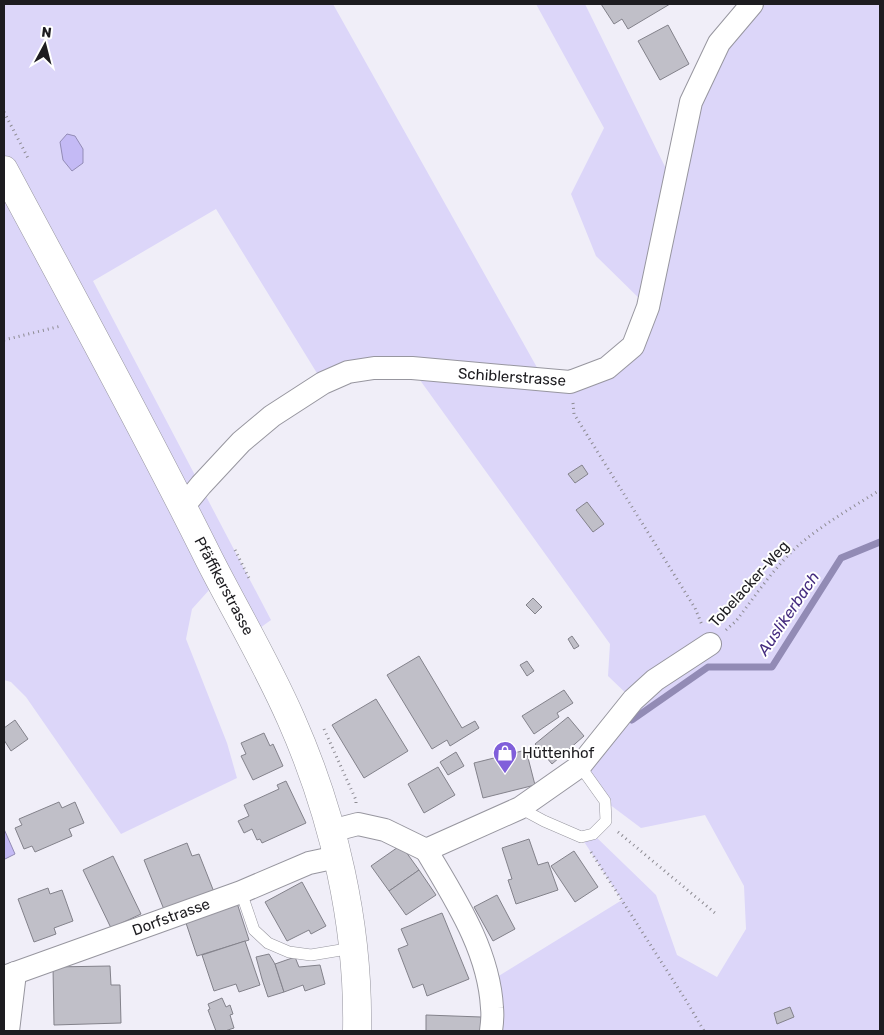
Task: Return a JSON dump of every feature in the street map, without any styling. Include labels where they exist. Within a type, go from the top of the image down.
[{"type":"main road","name":"Pfäffikerstrasse","points":[[4,170],[183,506],[271,676],[312,769],[338,857],[347,902],[358,1011],[357,1031]]},
{"type":"street","name":"Schiblerstrasse","points":[[183,506],[247,437],[272,416],[323,383],[348,372],[374,368],[412,368],[570,382],[607,368],[633,346],[648,306],[691,102],[719,43],[752,4]]},
{"type":"street","points":[[426,850],[520,808],[580,766],[633,700],[656,680],[710,644]]},
{"type":"street","points":[[331,831],[358,824],[385,830],[426,850],[457,903],[480,952],[489,982],[492,1009],[491,1031]]},
{"type":"street","name":"Dorfstrasse","points":[[9,975],[241,892],[309,863],[338,857]]},
{"type":"street","points":[[8,1031],[9,975]]},
{"type":"lane","points":[[520,808],[581,837],[593,834],[606,822],[605,801],[580,766]]},
{"type":"lane","points":[[241,892],[254,930],[268,944],[289,952],[311,955],[353,948]]},
{"type":"path","points":[[4,340],[57,327]]},
{"type":"path","points":[[570,382],[574,414],[695,608],[710,644]]},
{"type":"path","name":"Tobelacker-Weg","points":[[710,644],[736,621],[785,559],[801,544],[830,522],[880,490]]},
{"type":"path","points":[[606,822],[715,913]]},
{"type":"path","points":[[581,837],[704,1031]]},
{"type":"shaded area","points":[[4,4],[333,4],[544,380],[607,368],[648,307],[596,256],[571,194],[604,128],[536,4],[585,4],[673,183],[691,102],[752,4],[880,4],[880,1031],[491,1031],[489,982],[622,900],[581,837],[593,834],[656,895],[677,955],[717,977],[746,929],[744,886],[705,815],[641,828],[605,801],[580,766],[633,700],[608,676],[610,644],[412,369],[323,383],[216,209],[93,281],[271,620],[250,635],[219,579],[192,609],[186,639],[227,743],[237,778],[121,834],[26,697],[11,682],[4,680]]},
{"type":"shaded area","points":[[67,134],[75,136],[83,149],[83,163],[72,171],[63,160],[60,142]]},
{"type":"shaded area","points":[[4,829],[15,854],[5,859],[4,858]]},
{"type":"building","points":[[601,4],[670,4],[628,29],[622,19],[614,24]]},
{"type":"building","points":[[668,25],[689,64],[660,80],[638,41]]},
{"type":"building","points":[[582,465],[588,474],[575,483],[568,474]]},
{"type":"building","points":[[587,502],[604,524],[593,532],[576,510]]},
{"type":"building","points":[[533,598],[542,607],[535,614],[526,605]]},
{"type":"building","points":[[572,636],[579,646],[574,649],[568,639]]},
{"type":"building","points":[[419,656],[462,728],[475,721],[479,728],[450,746],[447,740],[432,749],[387,675]]},
{"type":"building","points":[[527,661],[534,671],[527,676],[520,665]]},
{"type":"building","points":[[564,690],[573,703],[557,713],[559,717],[534,734],[522,716]]},
{"type":"building","points":[[376,699],[408,751],[364,778],[332,725]]},
{"type":"building","points":[[568,717],[584,736],[552,764],[535,744]]},
{"type":"building","points":[[15,720],[28,739],[11,751],[4,740],[4,728]]},
{"type":"building","points":[[264,733],[270,746],[273,744],[283,766],[253,780],[241,756],[246,754],[241,743]]},
{"type":"building","name":"Hüttenhof","points":[[526,750],[535,785],[483,798],[474,763]]},
{"type":"building","points":[[456,752],[464,766],[448,775],[440,762]]},
{"type":"building","points":[[438,767],[455,795],[424,813],[408,784]]},
{"type":"building","points":[[286,781],[306,823],[262,843],[260,839],[257,840],[252,829],[244,833],[238,821],[249,816],[244,805],[279,789],[277,785]]},
{"type":"building","points":[[59,802],[62,808],[75,802],[84,823],[69,829],[72,836],[35,852],[32,846],[24,849],[15,828],[22,825],[19,819]]},
{"type":"building","points":[[529,839],[538,865],[548,862],[558,890],[516,904],[508,880],[512,879],[502,848]]},
{"type":"building","points":[[187,843],[192,856],[199,854],[214,892],[165,912],[144,860]]},
{"type":"building","points":[[401,845],[419,870],[389,891],[371,866]]},
{"type":"building","points":[[574,851],[598,887],[575,902],[551,866]]},
{"type":"building","points":[[113,856],[141,914],[111,928],[83,870]]},
{"type":"building","points":[[419,870],[436,895],[406,915],[389,891]]},
{"type":"building","points":[[302,882],[326,926],[311,934],[309,930],[287,941],[265,902]]},
{"type":"building","points":[[48,888],[50,894],[62,890],[73,921],[54,928],[56,934],[34,942],[18,899]]},
{"type":"building","points":[[497,895],[515,929],[493,941],[474,907]]},
{"type":"building","points":[[237,903],[249,940],[197,956],[185,920]]},
{"type":"building","points":[[442,913],[469,979],[427,996],[423,984],[413,988],[398,949],[408,945],[401,929]]},
{"type":"building","points":[[245,941],[260,985],[239,992],[236,984],[214,991],[202,955]]},
{"type":"building","points":[[269,954],[275,964],[284,992],[268,997],[256,957]]},
{"type":"building","points":[[295,957],[299,967],[320,965],[325,984],[305,991],[303,985],[284,992],[275,964]]},
{"type":"building","points":[[110,966],[111,985],[120,985],[121,1023],[54,1025],[53,967]]},
{"type":"building","points":[[222,998],[226,1007],[230,1005],[233,1014],[230,1015],[234,1028],[216,1031],[208,1010],[210,1009],[208,1004]]},
{"type":"building","points":[[790,1007],[794,1017],[777,1024],[774,1013]]},
{"type":"building","points":[[426,1015],[481,1017],[481,1031],[426,1031]]},
{"type":"waterway","name":"Auslikerbach","points":[[632,720],[708,667],[772,667],[841,558],[880,542]]},
{"type":"place","name":"Hüttenhof","points":[[505,774]]}]
